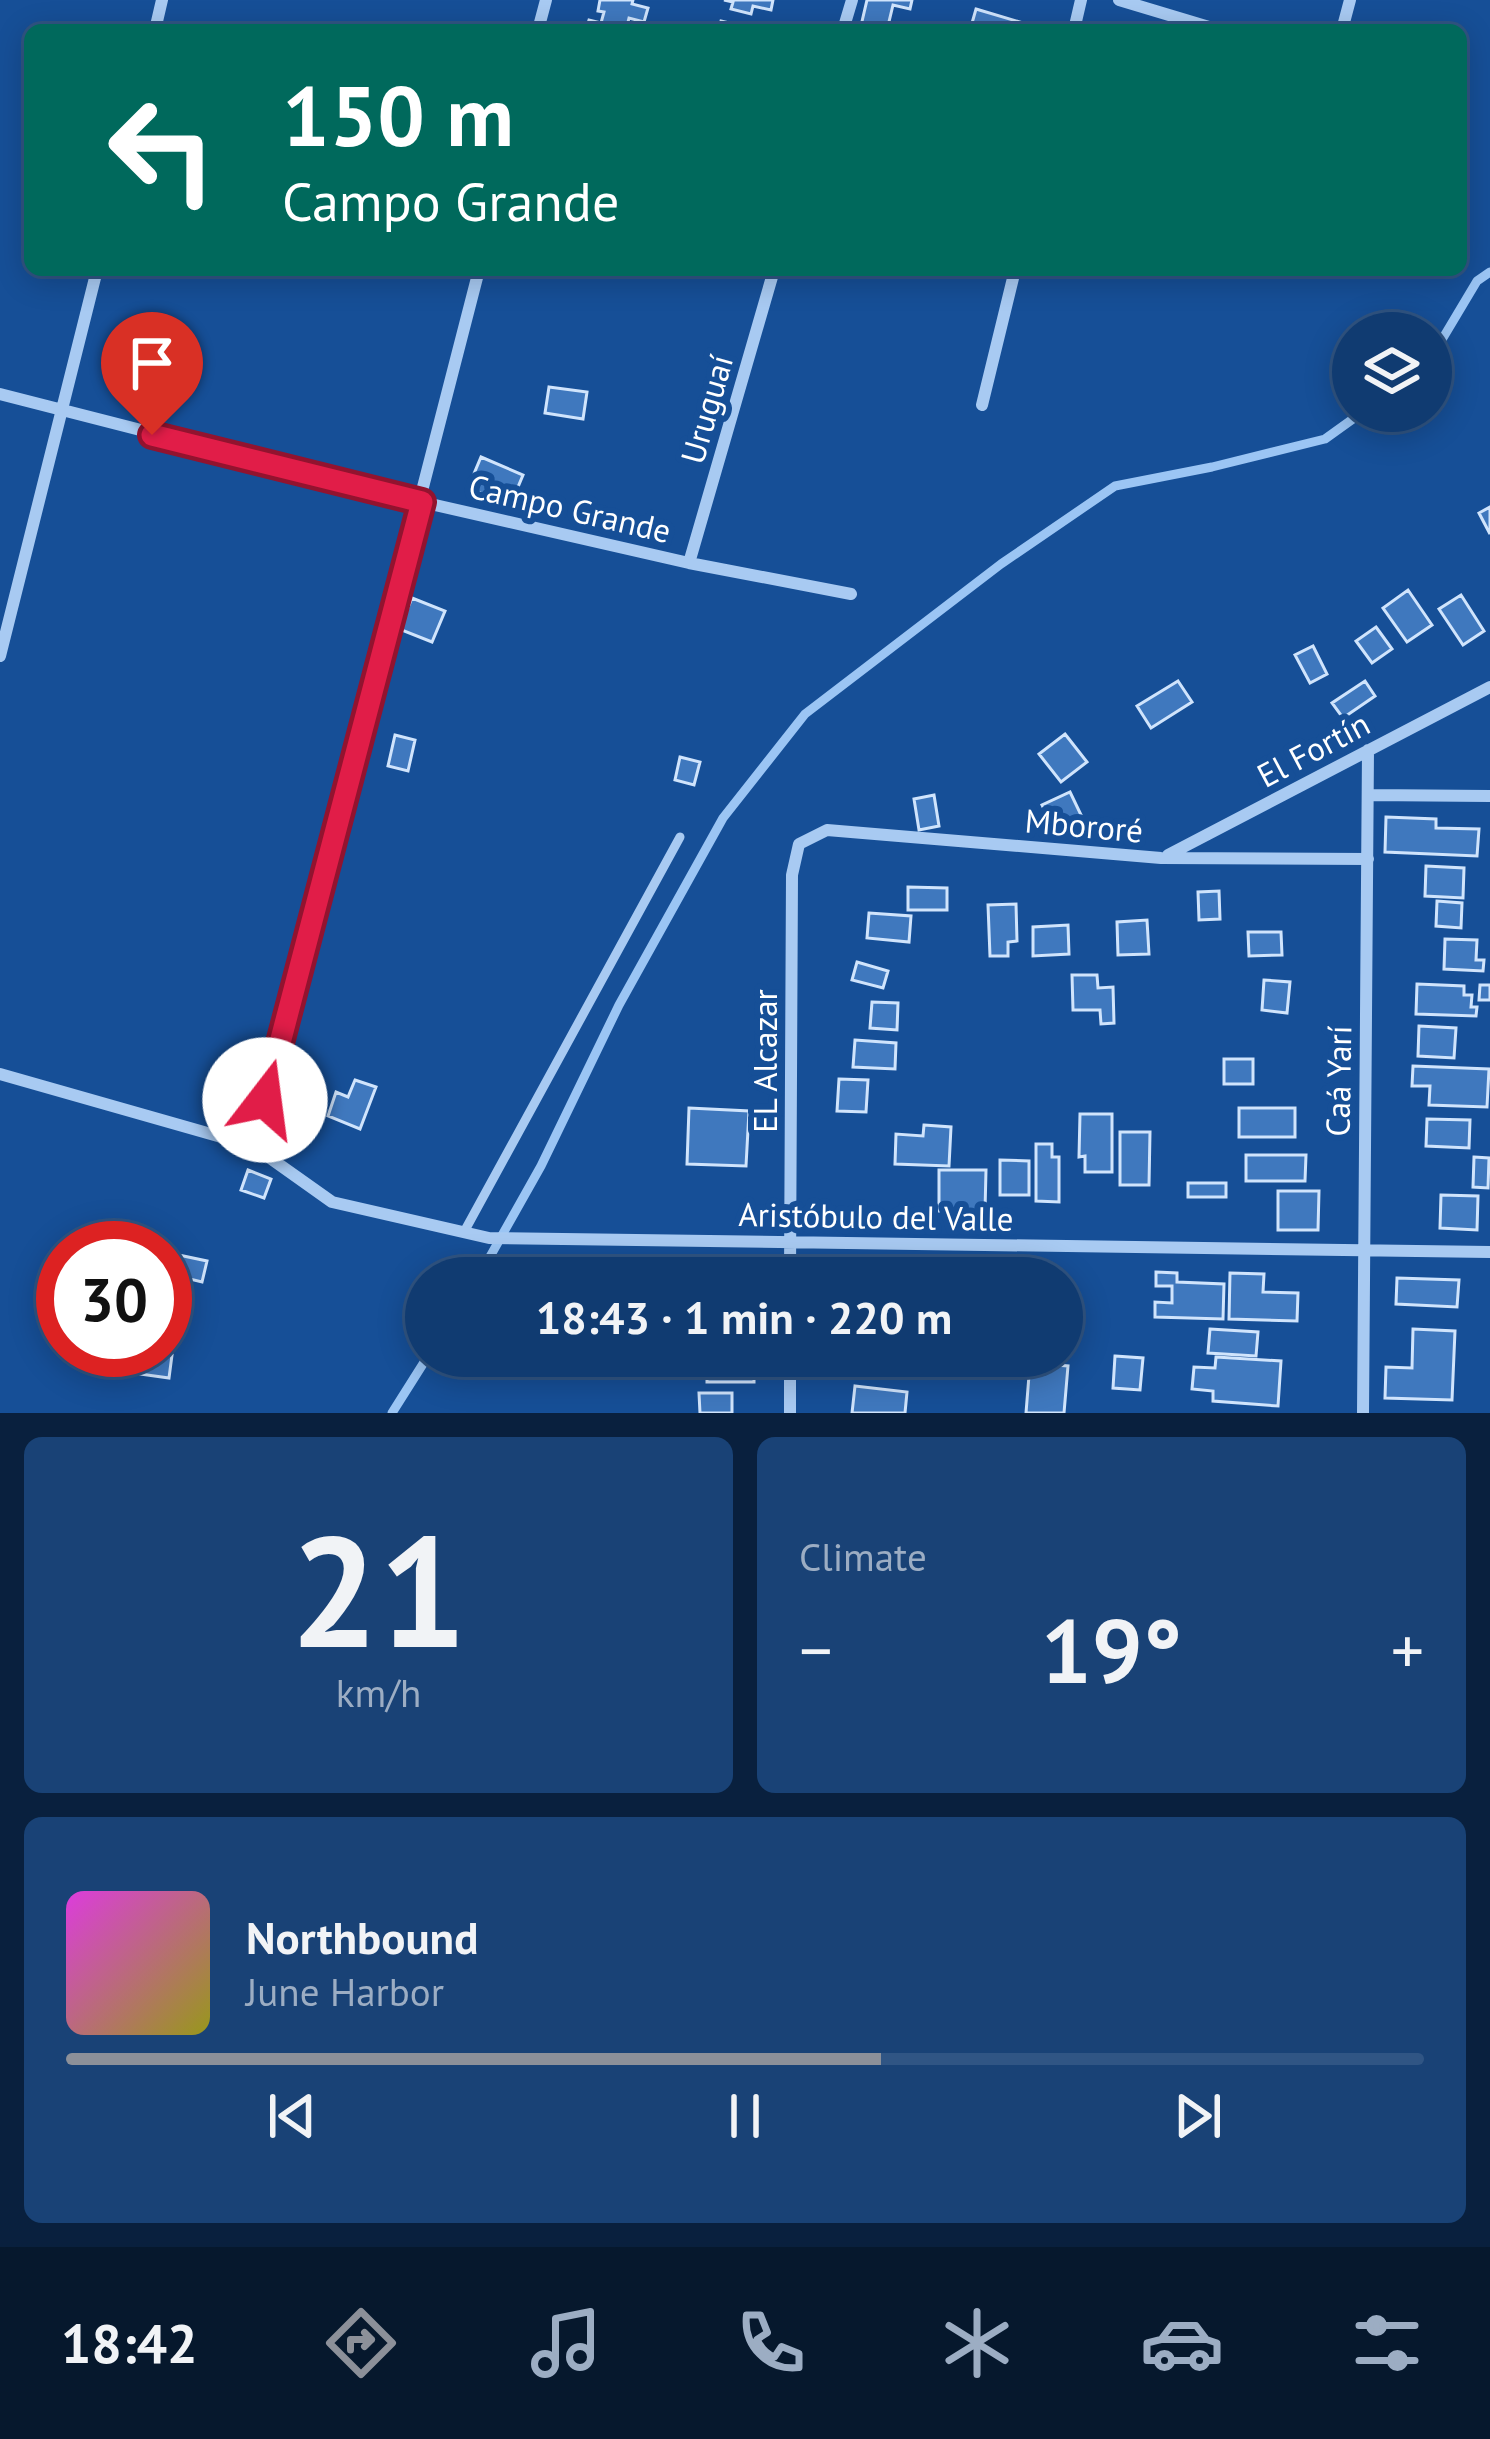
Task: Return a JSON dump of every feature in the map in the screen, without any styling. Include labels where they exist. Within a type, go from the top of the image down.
[{"type":"street","points":[[1119,0],[1199,24]]},
{"type":"street","points":[[0,656],[96,276]]},
{"type":"street","points":[[0,1074],[253,1146],[478,276]]},
{"type":"street","name":"Uruguaí","points":[[689,563],[772,276]]},
{"type":"street","points":[[982,404],[1014,276]]},
{"type":"street","name":"Campo Grande","points":[[0,394],[422,502],[689,563],[851,594]]},
{"type":"street","name":"El Fortín","points":[[1161,858],[1490,687]]},
{"type":"street","name":"Caá Yarí","points":[[1363,1413],[1368,750]]},
{"type":"street","points":[[1368,796],[1490,796]]},
{"type":"street","name":"Mbororé","points":[[799,844],[827,830],[1161,858],[1368,859]]},
{"type":"street","name":"EL Alcazar","points":[[790,1257],[792,875],[799,844]]},
{"type":"street","name":"Aristóbulo del Valle","points":[[253,1146],[332,1202],[489,1238],[1490,1252]]},
{"type":"street","points":[[790,1377],[790,1413]]},
{"type":"lane","points":[[464,1232],[680,837]]},
{"type":"building","points":[[600,0],[633,0],[632,4],[648,8],[644,22],[629,18],[628,24],[588,24],[589,20],[601,23],[604,12],[598,11]]},
{"type":"building","points":[[724,0],[773,0],[771,10],[753,6],[751,14],[731,9],[733,2]]},
{"type":"building","points":[[867,0],[912,0],[910,9],[893,5],[888,24],[861,24]]},
{"type":"building","points":[[976,9],[1023,23],[1023,24],[972,24]]},
{"type":"building","points":[[549,387],[587,392],[583,419],[545,413]]},
{"type":"building","points":[[481,457],[523,475],[510,506],[468,488]]},
{"type":"building","points":[[1490,507],[1490,534],[1479,513]]},
{"type":"building","points":[[1408,590],[1432,625],[1407,642],[1383,608]]},
{"type":"building","points":[[1461,595],[1484,631],[1463,645],[1439,609]]},
{"type":"building","points":[[412,598],[445,611],[432,642],[399,629]]},
{"type":"building","points":[[1376,627],[1392,649],[1372,663],[1356,641]]},
{"type":"building","points":[[1313,646],[1327,674],[1310,683],[1295,655]]},
{"type":"building","points":[[1178,681],[1192,702],[1151,728],[1137,706]]},
{"type":"building","points":[[1365,681],[1375,696],[1343,718],[1332,703]]},
{"type":"building","points":[[1065,734],[1087,762],[1061,782],[1039,754]]},
{"type":"building","points":[[395,735],[415,740],[408,771],[388,766]]},
{"type":"building","points":[[680,757],[700,762],[694,785],[675,780]]},
{"type":"building","points":[[1070,792],[1083,819],[1055,832],[1042,805]]},
{"type":"building","points":[[934,795],[939,826],[919,830],[914,799]]},
{"type":"building","points":[[1386,817],[1436,819],[1436,828],[1479,829],[1477,856],[1385,852]]},
{"type":"building","points":[[1426,866],[1464,868],[1463,898],[1425,896]]},
{"type":"building","points":[[908,887],[947,888],[947,910],[908,910]]},
{"type":"building","points":[[1219,891],[1220,919],[1199,920],[1198,892]]},
{"type":"building","points":[[1437,901],[1462,903],[1461,928],[1436,926]]},
{"type":"building","points":[[1016,904],[1017,941],[1008,942],[1008,956],[990,956],[988,905]]},
{"type":"building","points":[[869,913],[911,916],[909,942],[867,938]]},
{"type":"building","points":[[1147,920],[1149,954],[1118,955],[1117,922]]},
{"type":"building","points":[[1068,925],[1069,954],[1033,956],[1033,927]]},
{"type":"building","points":[[1248,932],[1281,932],[1282,955],[1249,956]]},
{"type":"building","points":[[1445,939],[1477,940],[1476,960],[1484,960],[1483,971],[1444,969]]},
{"type":"building","points":[[857,962],[888,971],[883,988],[852,980]]},
{"type":"building","points":[[1072,975],[1097,975],[1098,988],[1113,987],[1114,1023],[1101,1024],[1100,1010],[1073,1010]]},
{"type":"building","points":[[1264,980],[1290,982],[1287,1013],[1262,1010]]},
{"type":"building","points":[[1417,984],[1464,986],[1464,995],[1472,995],[1471,1007],[1477,1007],[1476,1016],[1416,1014]]},
{"type":"building","points":[[1480,985],[1490,985],[1490,1000],[1479,1000]]},
{"type":"building","points":[[872,1002],[898,1003],[897,1030],[870,1028]]},
{"type":"building","points":[[1419,1026],[1456,1028],[1454,1058],[1418,1056]]},
{"type":"building","points":[[855,1040],[896,1043],[895,1069],[853,1067]]},
{"type":"building","points":[[1224,1059],[1253,1059],[1253,1084],[1224,1084]]},
{"type":"building","points":[[1413,1066],[1489,1069],[1487,1107],[1429,1105],[1430,1086],[1412,1086]]},
{"type":"building","points":[[839,1079],[868,1080],[866,1112],[837,1111]]},
{"type":"building","points":[[355,1080],[376,1087],[360,1129],[328,1116],[336,1092],[348,1097]]},
{"type":"building","points":[[689,1108],[749,1111],[746,1166],[687,1164]]},
{"type":"building","points":[[1239,1108],[1295,1108],[1295,1137],[1239,1137]]},
{"type":"building","points":[[1080,1114],[1112,1114],[1112,1172],[1085,1172],[1085,1156],[1079,1157]]},
{"type":"building","points":[[1427,1119],[1470,1120],[1469,1148],[1426,1146]]},
{"type":"building","points":[[924,1125],[951,1127],[949,1166],[895,1164],[896,1134],[923,1136]]},
{"type":"building","points":[[1120,1132],[1150,1132],[1149,1185],[1120,1185]]},
{"type":"building","points":[[1036,1144],[1052,1144],[1052,1157],[1059,1157],[1059,1202],[1036,1201]]},
{"type":"building","points":[[1246,1155],[1306,1155],[1305,1181],[1246,1181]]},
{"type":"building","points":[[1474,1157],[1489,1158],[1488,1188],[1473,1187]]},
{"type":"building","points":[[1000,1160],[1029,1161],[1029,1195],[1000,1195]]},
{"type":"building","points":[[248,1170],[271,1179],[264,1198],[241,1190]]},
{"type":"building","points":[[939,1170],[986,1170],[985,1211],[939,1211]]},
{"type":"building","points":[[1188,1183],[1226,1183],[1226,1197],[1188,1197]]},
{"type":"building","points":[[1278,1191],[1319,1191],[1318,1230],[1278,1230]]},
{"type":"building","points":[[1441,1195],[1478,1196],[1477,1230],[1440,1228]]},
{"type":"building","points":[[192,1258],[207,1261],[202,1282],[192,1280]]},
{"type":"building","points":[[1156,1272],[1177,1273],[1177,1282],[1224,1284],[1223,1319],[1155,1317],[1155,1302],[1172,1303],[1172,1286],[1156,1286]]},
{"type":"building","points":[[1230,1273],[1264,1274],[1263,1292],[1298,1293],[1297,1321],[1229,1319]]},
{"type":"building","points":[[1397,1278],[1459,1280],[1457,1307],[1396,1304]]},
{"type":"building","points":[[1210,1329],[1258,1332],[1256,1356],[1208,1353]]},
{"type":"building","points":[[1413,1329],[1455,1331],[1452,1400],[1385,1398],[1386,1367],[1412,1368]]},
{"type":"building","points":[[1115,1356],[1143,1358],[1140,1390],[1113,1388]]},
{"type":"building","points":[[1216,1357],[1281,1361],[1278,1406],[1213,1401],[1213,1391],[1192,1389],[1194,1367],[1215,1368]]},
{"type":"building","points":[[707,1377],[754,1377],[754,1382],[707,1382]]},
{"type":"building","points":[[1029,1377],[1067,1377],[1064,1413],[1026,1413]]},
{"type":"building","points":[[855,1386],[907,1392],[905,1413],[852,1413]]},
{"type":"building","points":[[699,1393],[732,1393],[732,1413],[700,1413]]},
{"type":"waterway","points":[[1452,323],[1477,281],[1490,272]]},
{"type":"waterway","points":[[490,1257],[541,1166],[619,1005],[723,818],[805,714],[1001,564],[1115,486],[1212,467],[1325,439],[1335,432]]},
{"type":"waterway","points":[[392,1413],[415,1377]]},
{"type":"route","points":[[152,435],[422,502],[265,1100]]}]
